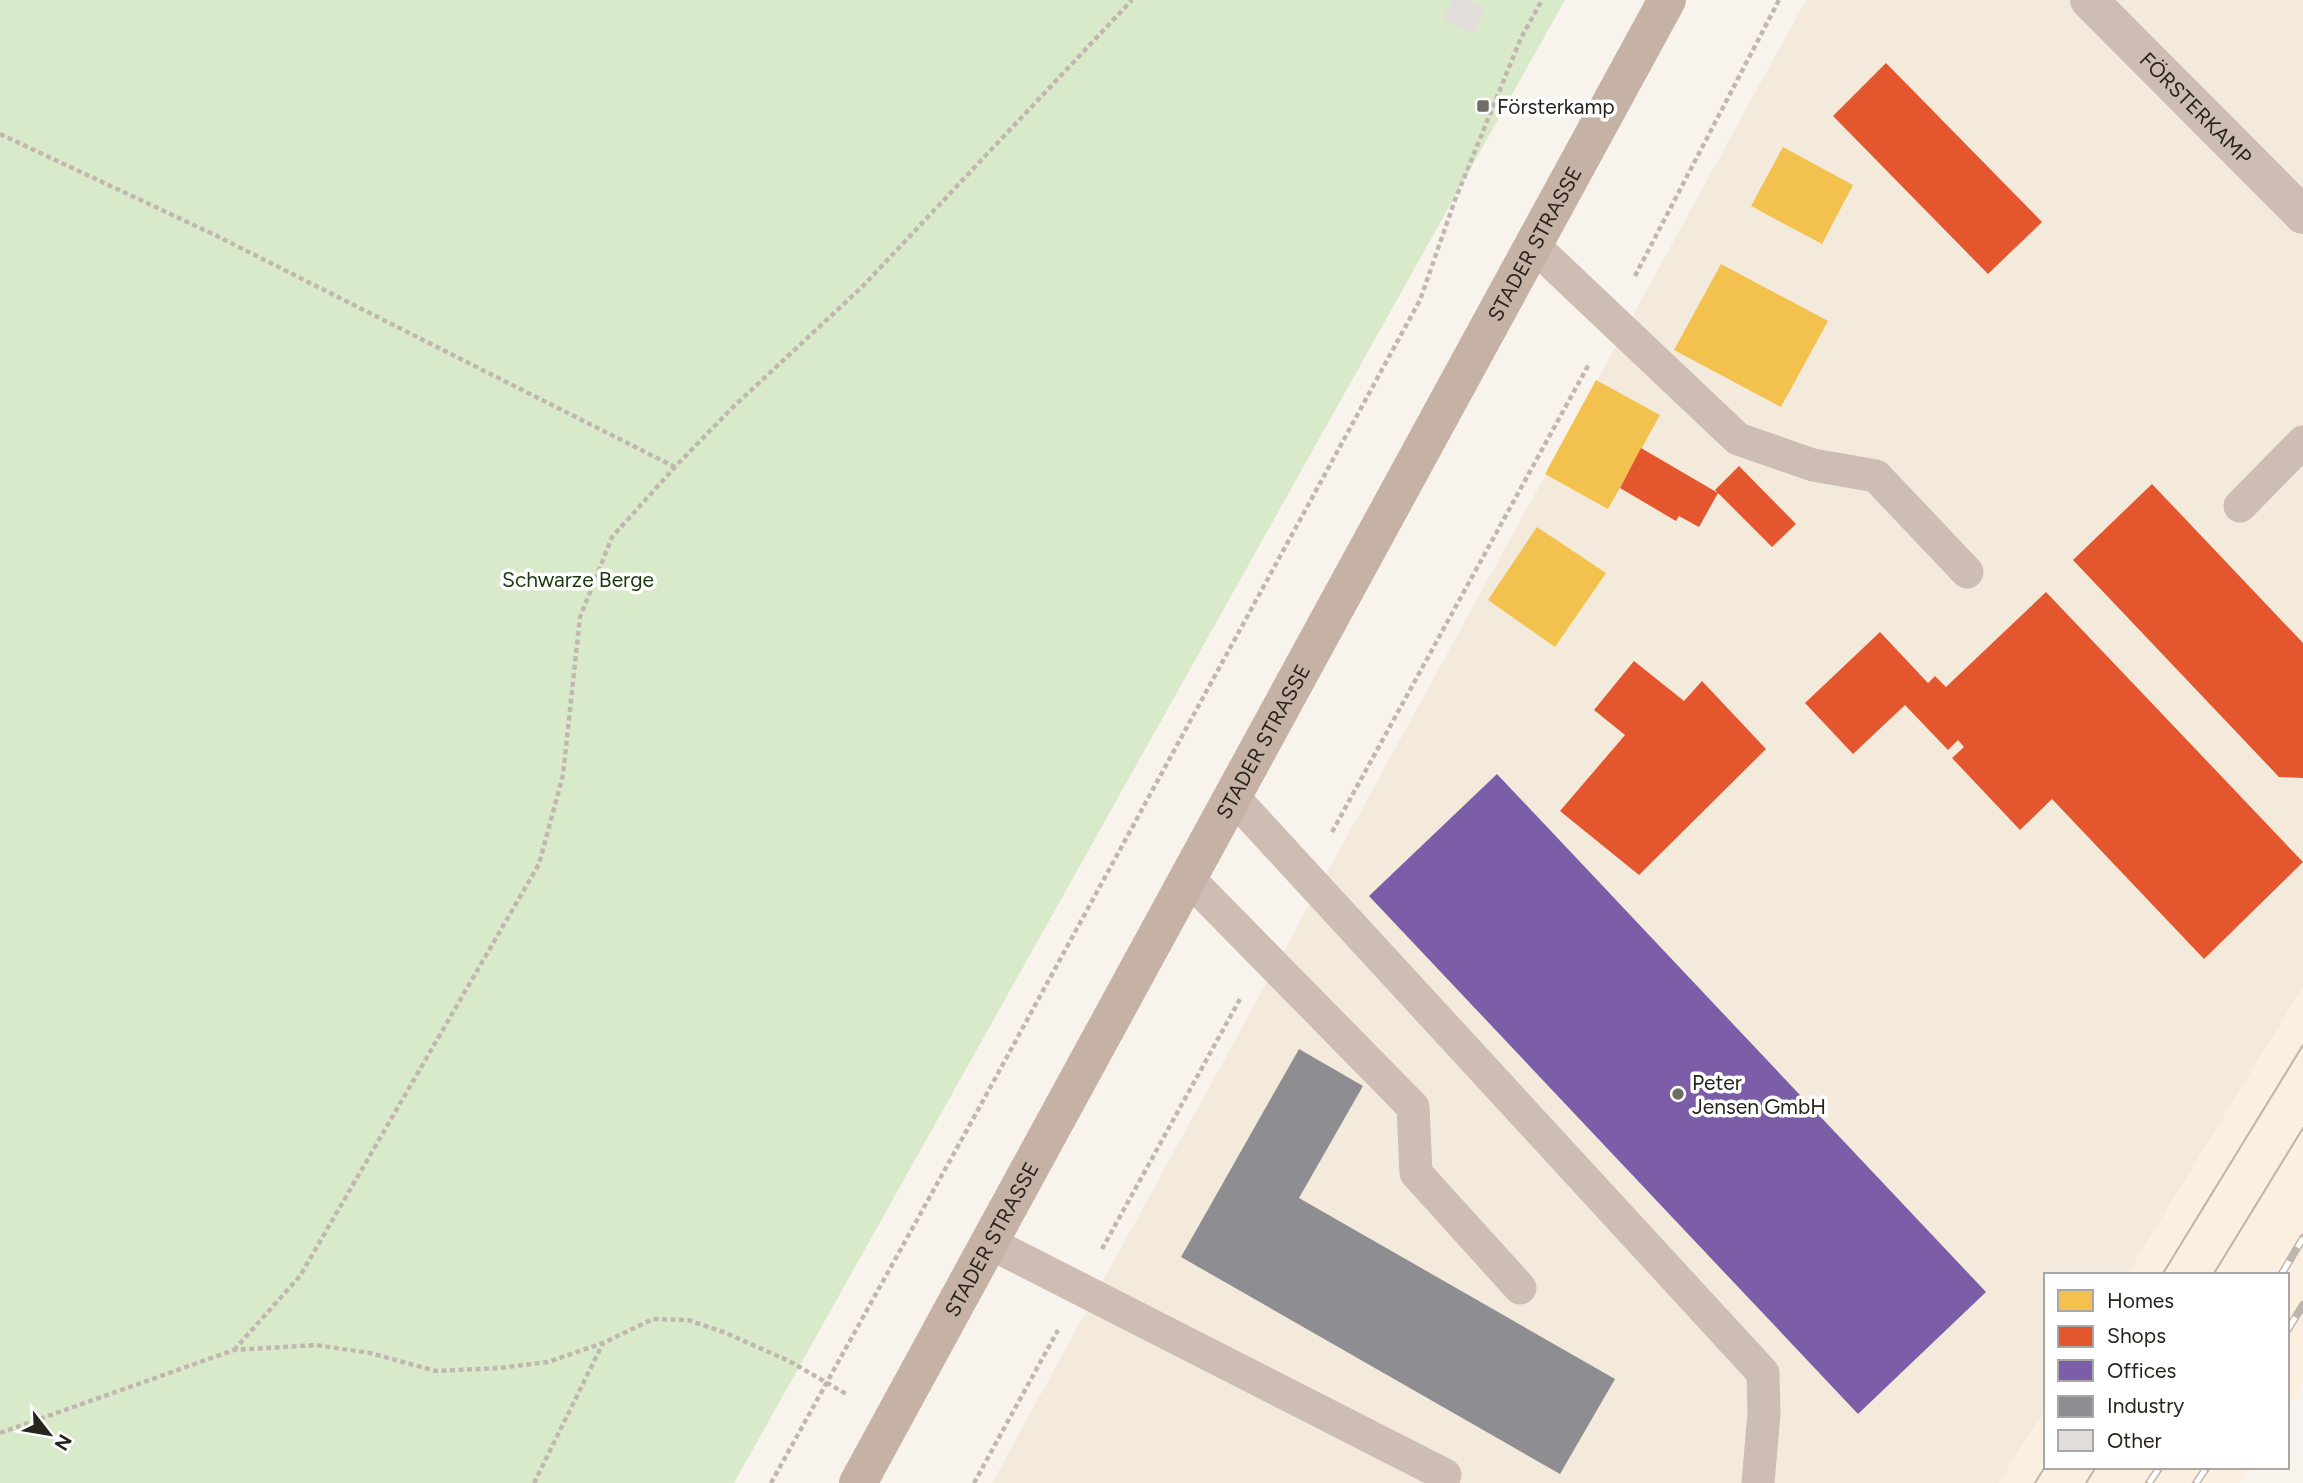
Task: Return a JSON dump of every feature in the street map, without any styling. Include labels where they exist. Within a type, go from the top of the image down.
[{"type":"main road","name":"STADER STRASSE","points":[[858,1483],[1667,0]]},
{"type":"street","name":"FÖRSTERKAMP","points":[[2089,0],[2303,215]]},
{"type":"lane","points":[[1533,245],[1738,439],[1813,465],[1876,475],[1967,572]]},
{"type":"lane","points":[[2240,506],[2303,442]]},
{"type":"lane","points":[[1233,797],[1763,1373],[1764,1413],[1758,1483]]},
{"type":"lane","points":[[1188,878],[1413,1107],[1416,1173],[1520,1288]]},
{"type":"lane","points":[[990,1243],[1445,1475]]},
{"type":"path","points":[[234,1350],[300,1276],[539,864],[563,775],[580,617],[612,537],[731,409],[862,287],[1132,0]]},
{"type":"path","points":[[771,1483],[1420,300],[1455,200],[1521,38],[1542,0]]},
{"type":"path","points":[[1307,877],[1613,320],[1779,0]]},
{"type":"path","points":[[0,134],[215,235],[675,467]]},
{"type":"path","points":[[974,1483],[1264,955]]},
{"type":"path","points":[[0,1433],[234,1350],[316,1345],[370,1353],[436,1371],[499,1368],[548,1362],[603,1343],[653,1319],[688,1320],[726,1333],[789,1361],[892,1422]]},
{"type":"path","points":[[534,1483],[603,1343]]},
{"type":"shaded area","points":[[1806,0],[2303,0],[2303,987],[2128,1273],[2044,1273],[2044,1410],[1999,1483],[992,1483]]},
{"type":"shaded area","points":[[2303,987],[2303,1386],[2289,1407],[2289,1273],[2128,1273]]},
{"type":"shaded area","points":[[2044,1410],[2044,1469],[2249,1469],[2239,1483],[1999,1483]]},
{"type":"green space","name":"Schwarze Berge","points":[[0,0],[1565,0],[734,1483],[0,1483]]},
{"type":"building: Homes","points":[[1783,147],[1853,185],[1822,244],[1751,206]]},
{"type":"building: Homes","points":[[1721,264],[1828,321],[1781,407],[1674,350]]},
{"type":"building: Homes","points":[[1596,380],[1660,415],[1608,509],[1545,474]]},
{"type":"building: Homes","points":[[1537,527],[1606,573],[1555,647],[1488,600]]},
{"type":"building: Shops","points":[[1886,63],[2042,222],[1988,274],[1833,116]]},
{"type":"building: Shops","points":[[1641,448],[1718,493],[1699,527],[1679,516],[1676,521],[1620,488]]},
{"type":"building: Shops","points":[[1739,466],[1796,524],[1772,547],[1715,490]]},
{"type":"building: Shops","points":[[2152,484],[2303,643],[2303,778],[2279,777],[2073,560]]},
{"type":"building: Shops","points":[[2046,592],[2303,862],[2204,959],[2052,799],[2020,830],[1952,758],[1964,747],[1958,740],[1948,750],[1905,705],[1853,754],[1805,703],[1880,632],[1928,683],[1935,676],[1946,687]]},
{"type":"building: Shops","points":[[1634,661],[1684,701],[1702,681],[1766,749],[1639,875],[1560,811],[1625,735],[1594,710]]},
{"type":"building: Offices","name":"Peter Jensen GmbH","points":[[1497,774],[1986,1292],[1858,1414],[1369,896]]},
{"type":"building: Industry","points":[[1299,1049],[1363,1086],[1299,1198],[1615,1379],[1560,1474],[1181,1257]]},
{"type":"building: Other","points":[[1452,0],[1468,0],[1486,9],[1473,34],[1443,19]]},
{"type":"tram line","points":[[2163,1273],[2303,1045]]},
{"type":"tram line","points":[[2214,1273],[2303,1128]]},
{"type":"tram line","points":[[2035,1483],[2044,1468]]},
{"type":"tram line","points":[[2086,1483],[2095,1469]]},
{"type":"railway","points":[[2282,1273],[2303,1238]]},
{"type":"railway","points":[[2289,1328],[2303,1305]]},
{"type":"railway","points":[[2149,1483],[2159,1469]]},
{"type":"railway","points":[[2196,1483],[2206,1469]]},
{"type":"place","name":"Försterkamp","points":[[1483,106]]},
{"type":"place","name":"Peter Jensen GmbH","points":[[1678,1094]]}]
